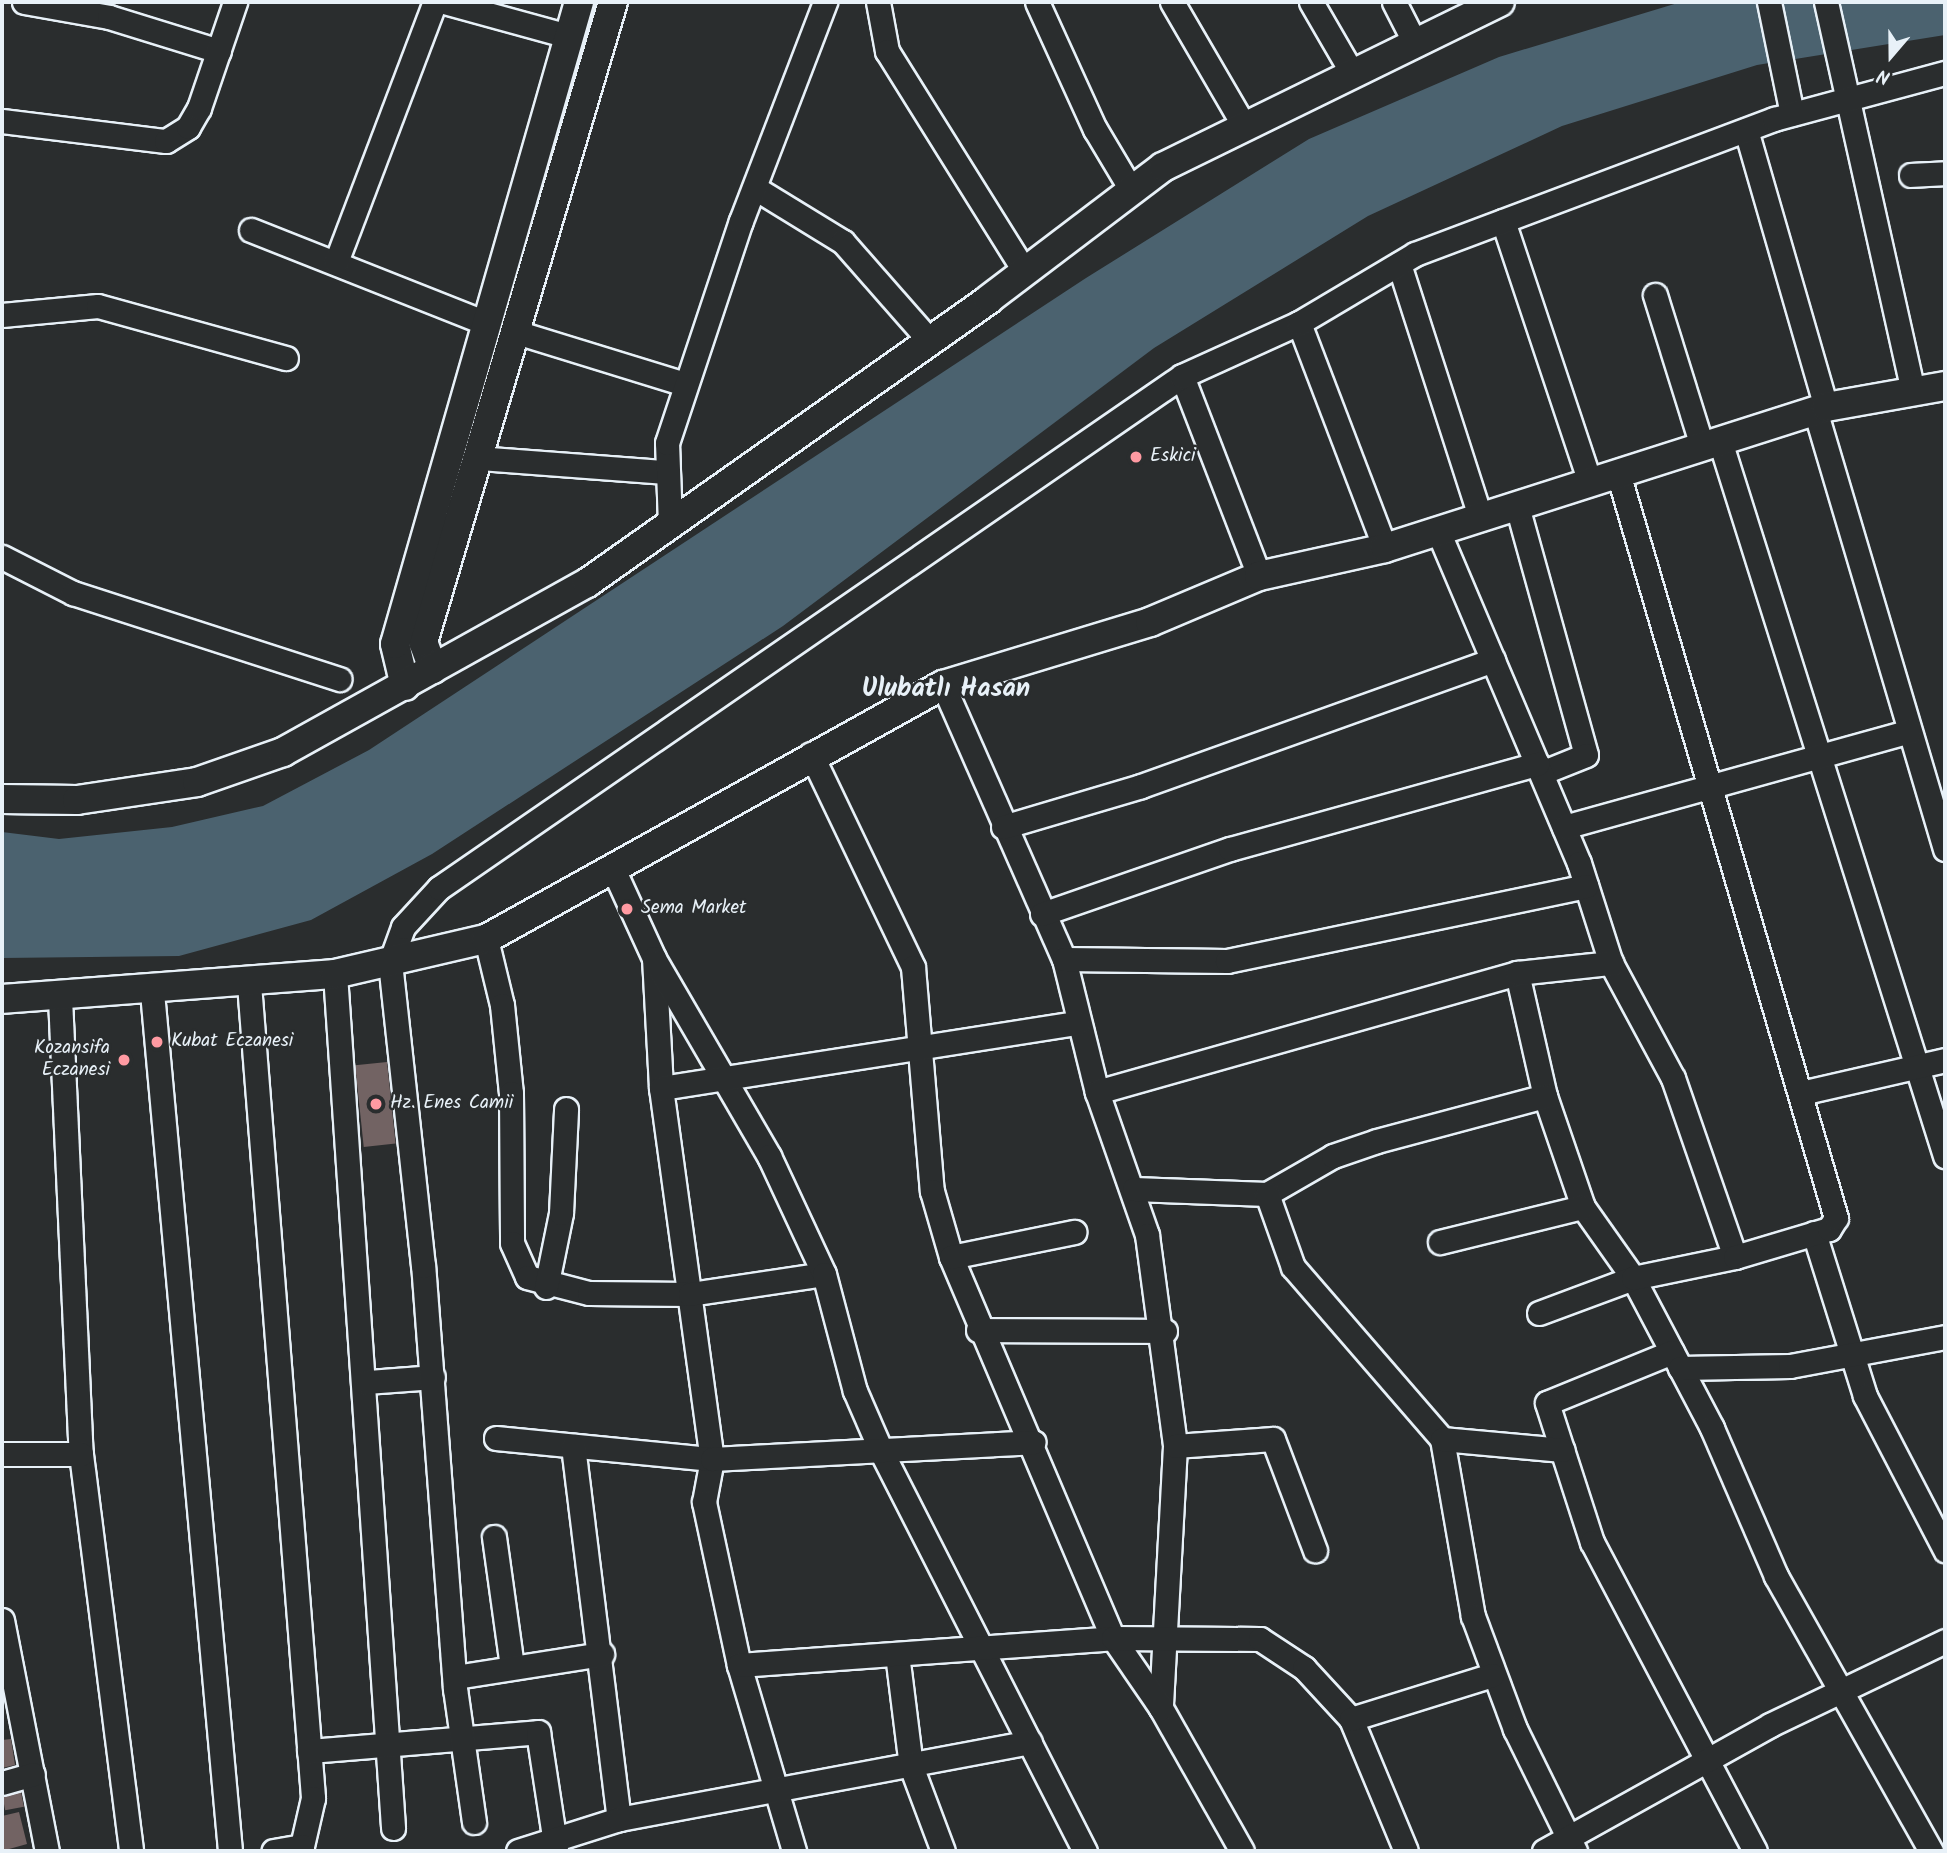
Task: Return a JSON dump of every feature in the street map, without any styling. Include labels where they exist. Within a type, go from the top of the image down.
[{"type":"main road","points":[[405,686],[395,644],[483,322],[579,2]]},
{"type":"main road","points":[[433,669],[423,642],[613,2]]},
{"type":"main road","points":[[2,799],[78,800],[197,782],[283,752],[587,583],[930,341],[1132,191],[1243,124],[1500,2]]},
{"type":"main road","points":[[2,999],[152,992],[335,974],[486,939],[615,873],[811,754],[943,685],[1150,622],[1259,576],[1385,548],[1821,409],[1945,386]]},
{"type":"street","points":[[24,2],[108,17],[219,51]]},
{"type":"street","points":[[2,121],[166,141],[188,127],[219,51],[235,2]]},
{"type":"street","points":[[336,262],[435,2]]},
{"type":"street","points":[[444,2],[568,36]]},
{"type":"street","points":[[670,524],[664,472],[685,384],[825,2]]},
{"type":"street","points":[[878,2],[887,51],[1025,272]]},
{"type":"street","points":[[1037,2],[1095,130],[1132,191]]},
{"type":"street","points":[[1172,2],[1243,124]]},
{"type":"street","points":[[1311,2],[1351,71]]},
{"type":"street","points":[[1394,2],[1414,41]]},
{"type":"street","points":[[1769,2],[1792,114]]},
{"type":"street","points":[[1826,2],[1913,390]]},
{"type":"street","points":[[474,1822],[455,1677],[433,1377],[390,963],[403,927],[439,888],[1182,376],[1299,323],[1399,264],[1503,221],[1792,114],[1945,73]]},
{"type":"street","points":[[1746,130],[1909,731],[1936,785],[1945,849]]},
{"type":"street","points":[[1911,175],[1945,173]]},
{"type":"street","points":[[755,188],[843,242],[930,341]]},
{"type":"street","points":[[1503,221],[1590,482]]},
{"type":"street","points":[[251,230],[483,322]]},
{"type":"street","points":[[1399,264],[1480,517]]},
{"type":"street","points":[[1655,295],[1711,444],[1817,757],[1945,1156]]},
{"type":"street","points":[[2,315],[98,306],[286,358]]},
{"type":"street","points":[[1299,323],[1385,548]]},
{"type":"street","points":[[516,332],[685,384]]},
{"type":"street","points":[[1182,376],[1259,576]]},
{"type":"street","points":[[478,458],[664,472]]},
{"type":"street","points":[[1539,1313],[1633,1278],[1735,1257],[1829,1229],[1836,1218],[1618,473]]},
{"type":"street","points":[[1042,914],[1230,849],[1586,755],[1517,506]]},
{"type":"street","points":[[1438,530],[1564,827],[1611,963],[1673,1078],[1735,1257]]},
{"type":"street","points":[[2,557],[73,593],[339,679]]},
{"type":"street","points":[[1003,827],[1142,786],[1493,660]]},
{"type":"street","points":[[943,685],[1003,827],[1064,959],[1097,1091],[1134,1189],[1165,1331],[1175,1446],[1161,1636],[1161,1708]]},
{"type":"street","points":[[1564,827],[1909,731]]},
{"type":"street","points":[[811,754],[913,967],[932,1191],[951,1258],[978,1331],[1034,1442],[1113,1638],[1161,1708],[1242,1851]]},
{"type":"street","points":[[615,873],[654,958],[721,1078],[769,1156],[824,1274],[855,1391],[881,1453],[985,1645],[1085,1851]]},
{"type":"street","points":[[1064,959],[1227,961],[1586,886]]},
{"type":"street","points":[[486,939],[511,1093],[512,1243],[527,1277],[546,1287],[690,1294],[824,1274]]},
{"type":"street","points":[[654,958],[662,1088],[712,1459],[704,1502],[739,1665],[793,1851]]},
{"type":"street","points":[[1097,1091],[1517,973],[1611,963]]},
{"type":"street","points":[[1517,973],[1545,1096],[1583,1207],[1633,1278],[1676,1360],[1776,1576],[1844,1690],[1931,1851]]},
{"type":"street","points":[[335,974],[368,1382],[393,1828]]},
{"type":"street","points":[[249,984],[309,1751],[312,1823],[302,1846],[273,1851]]},
{"type":"street","points":[[152,992],[230,1851]]},
{"type":"street","points":[[60,998],[81,1454],[131,1851]]},
{"type":"street","points":[[662,1088],[920,1045],[1078,1023]]},
{"type":"street","points":[[1801,1093],[1945,1060]]},
{"type":"street","points":[[1134,1189],[1267,1194],[1366,1145],[1545,1096]]},
{"type":"street","points":[[546,1287],[561,1213],[565,1109]]},
{"type":"street","points":[[1267,1194],[1293,1267],[1442,1439],[1473,1616],[1492,1675],[1572,1844]]},
{"type":"street","points":[[1440,1242],[1583,1207]]},
{"type":"street","points":[[951,1258],[1074,1232]]},
{"type":"street","points":[[1814,1233],[1865,1395],[1945,1550]]},
{"type":"street","points":[[978,1331],[1165,1331]]},
{"type":"street","points":[[1755,1851],[1705,1761],[1592,1542],[1547,1402],[1676,1360],[1790,1366],[1945,1337]]},
{"type":"street","points":[[368,1382],[433,1377]]},
{"type":"street","points":[[496,1438],[712,1459],[881,1453],[1034,1442]]},
{"type":"street","points":[[1175,1446],[1273,1439],[1315,1550]]},
{"type":"street","points":[[1442,1439],[1562,1450]]},
{"type":"street","points":[[573,1446],[602,1654],[619,1819]]},
{"type":"street","points":[[2,1454],[81,1454]]},
{"type":"street","points":[[494,1537],[512,1666]]},
{"type":"street","points":[[2,1620],[47,1851]]},
{"type":"street","points":[[739,1665],[985,1645],[1113,1638],[1161,1636],[1260,1639],[1312,1675],[1351,1719],[1406,1851]]},
{"type":"street","points":[[1544,1851],[1572,1844],[1705,1761],[1945,1641]]},
{"type":"street","points":[[455,1677],[602,1654]]},
{"type":"street","points":[[897,1654],[911,1766],[943,1851]]},
{"type":"street","points":[[1351,1719],[1492,1675]]},
{"type":"street","points":[[309,1751],[387,1741],[463,1741],[538,1732],[554,1845]]},
{"type":"street","points":[[518,1851],[554,1845],[619,1819],[774,1793],[1030,1742]]},
{"type":"street","points":[[2,1783],[33,1774]]},
{"type":"water","points":[[1681,2],[1945,2],[1945,35],[1757,65],[1562,126],[1368,216],[1154,348],[783,626],[432,854],[311,920],[179,956],[2,958],[2,832],[59,839],[172,827],[263,806],[369,750],[1086,278],[1309,139],[1499,57]]},
{"type":"building","name":"Hz. Enes Camii","points":[[387,1062],[396,1144],[364,1147],[355,1065]]},
{"type":"building","points":[[11,1739],[15,1765],[2,1768],[2,1740]]},
{"type":"building","points":[[21,1792],[24,1807],[5,1810],[2,1796]]},
{"type":"building","points":[[19,1812],[27,1844],[2,1851],[2,1816]]},
{"type":"place","name":"Eskici","points":[[1136,457]]},
{"type":"place","name":"Sema Market","points":[[627,909]]},
{"type":"place","name":"Kubat Eczanesi","points":[[157,1042]]},
{"type":"place","name":"Kozansifa Eczanesi","points":[[124,1060]]},
{"type":"place","name":"Hz. Enes Camii","points":[[376,1104]]},
{"type":"district","name":"Ulubatlı Hasan","points":[[946,690]]}]
